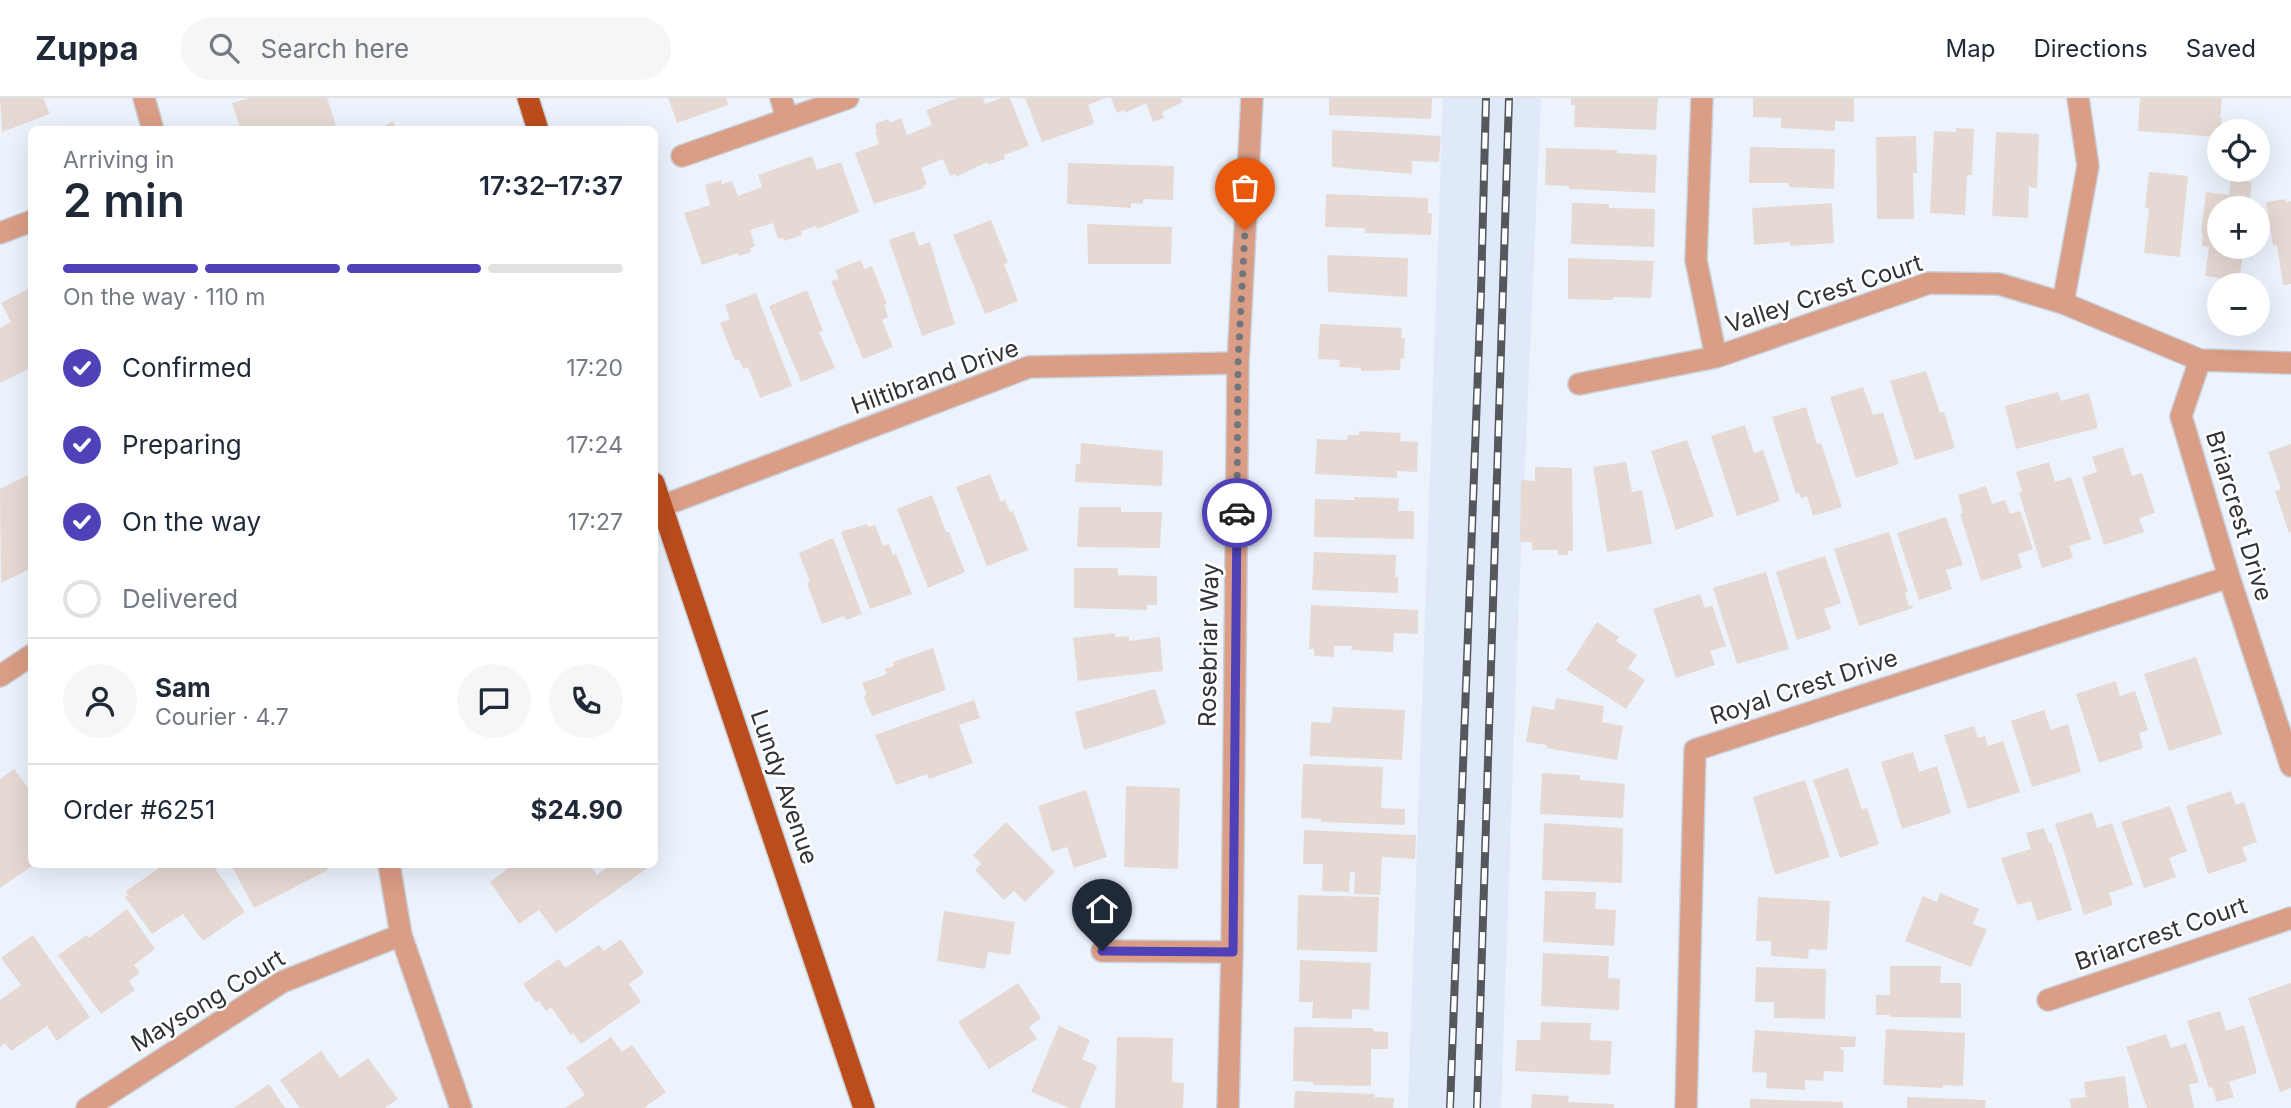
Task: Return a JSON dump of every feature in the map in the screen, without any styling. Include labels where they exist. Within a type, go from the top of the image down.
[{"type":"main road","points":[[528,98],[537,126]]},
{"type":"main road","name":"Lundy Avenue","points":[[658,494],[864,1108]]},
{"type":"street","points":[[144,98],[152,126]]},
{"type":"street","points":[[780,98],[787,119]]},
{"type":"street","points":[[682,156],[848,98]]},
{"type":"street","name":"Rosebriar Way","points":[[1228,1108],[1233,952],[1238,363],[1252,98]]},
{"type":"street","points":[[1702,98],[1696,260],[1716,357]]},
{"type":"street","points":[[2063,303],[2088,166],[2078,98]]},
{"type":"street","points":[[0,233],[28,222]]},
{"type":"street","name":"Valley Crest Court","points":[[1579,384],[1716,357],[1929,283],[1999,284],[2063,303],[2200,360]]},
{"type":"street","points":[[2200,360],[2291,363]]},
{"type":"street","name":"Briarcrest Drive","points":[[2200,360],[2181,416],[2229,576],[2287,733],[2291,766]]},
{"type":"street","name":"Hiltibrand Drive","points":[[662,506],[1029,368],[1238,363]]},
{"type":"street","name":"Royal Crest Drive","points":[[1686,1108],[1695,750],[2229,576]]},
{"type":"street","points":[[0,676],[28,658]]},
{"type":"street","points":[[391,868],[401,935],[461,1108]]},
{"type":"street","name":"Briarcrest Court","points":[[2048,1000],[2291,918]]},
{"type":"street","name":"Maysong Court","points":[[87,1108],[282,982],[401,935]]},
{"type":"street","points":[[1102,951],[1233,952]]},
{"type":"shaded area","points":[[1443,98],[1541,98],[1518,621],[1501,1108],[1408,1108]]},
{"type":"building","points":[[0,98],[43,98],[50,114],[2,132]]},
{"type":"building","points":[[249,98],[327,98],[336,125],[240,126],[232,103]]},
{"type":"building","points":[[668,98],[726,98],[728,105],[677,123]]},
{"type":"building","points":[[957,98],[983,98],[985,104],[1010,98],[1029,146],[1004,155],[1005,159],[988,165],[987,162],[956,177],[955,174],[950,176],[943,159],[921,168],[927,184],[924,188],[874,204],[855,153],[879,144],[875,124],[888,119],[890,123],[901,118],[907,135],[932,125],[926,110]]},
{"type":"building","points":[[1025,98],[1106,98],[1088,105],[1094,122],[1091,125],[1042,142]]},
{"type":"building","points":[[1111,98],[1181,98],[1183,102],[1162,112],[1164,118],[1153,122],[1146,103],[1125,113],[1124,110],[1117,113]]},
{"type":"building","points":[[1329,98],[1432,98],[1431,119],[1329,115]]},
{"type":"building","points":[[1571,98],[1658,98],[1656,130],[1574,127],[1575,105],[1571,105]]},
{"type":"building","points":[[1753,98],[1854,98],[1854,122],[1835,121],[1835,131],[1781,128],[1781,118],[1753,117]]},
{"type":"building","points":[[2140,98],[2222,98],[2222,119],[2207,119],[2207,136],[2138,131]]},
{"type":"building","points":[[1956,128],[1974,129],[1972,175],[1967,175],[1965,215],[1930,213],[1934,131],[1956,132]]},
{"type":"building","points":[[1332,130],[1441,136],[1439,162],[1412,161],[1412,174],[1332,167]]},
{"type":"building","points":[[1996,132],[2039,134],[2037,188],[2029,187],[2028,218],[1992,216]]},
{"type":"building","points":[[1916,136],[1917,173],[1913,173],[1914,219],[1877,219],[1876,137]]},
{"type":"building","points":[[1750,147],[1835,149],[1834,189],[1789,187],[1789,183],[1749,183]]},
{"type":"building","points":[[1546,148],[1617,150],[1617,153],[1657,155],[1655,193],[1569,189],[1569,186],[1545,185]]},
{"type":"building","points":[[812,156],[817,170],[841,162],[859,212],[817,229],[816,226],[801,231],[802,235],[784,241],[783,238],[778,239],[773,223],[750,230],[755,246],[750,248],[751,252],[739,256],[738,253],[702,265],[684,213],[710,205],[705,185],[721,180],[722,184],[732,181],[738,196],[762,187],[758,175]]},
{"type":"building","points":[[1068,163],[1174,166],[1173,200],[1143,199],[1143,204],[1131,203],[1131,208],[1067,204]]},
{"type":"building","points":[[2149,172],[2188,176],[2180,257],[2144,253],[2149,208],[2145,208]]},
{"type":"building","points":[[2231,182],[2252,182],[2250,196],[2207,196],[2207,247],[2202,246],[2206,192],[2229,195]]},
{"type":"building","points":[[1326,194],[1428,198],[1428,213],[1432,213],[1431,235],[1365,233],[1365,228],[1325,227]]},
{"type":"building","points":[[2285,199],[2286,202],[2291,201],[2291,284],[2283,285],[2277,245],[2273,246],[2270,201]]},
{"type":"building","points":[[1572,203],[1609,204],[1609,208],[1655,209],[1654,247],[1571,244]]},
{"type":"building","points":[[1832,203],[1834,243],[1754,245],[1752,208]]},
{"type":"building","points":[[991,220],[1008,263],[1004,264],[1018,301],[985,314],[953,235]]},
{"type":"building","points":[[1087,224],[1172,227],[1171,264],[1088,264]]},
{"type":"building","points":[[914,231],[919,246],[930,242],[955,324],[922,336],[889,240]]},
{"type":"building","points":[[1327,255],[1408,258],[1407,297],[1328,292]]},
{"type":"building","points":[[1568,258],[1654,261],[1651,298],[1568,299]]},
{"type":"building","points":[[2207,259],[2242,259],[2240,273],[2207,273],[2205,276]]},
{"type":"building","points":[[861,260],[864,269],[872,266],[887,304],[884,305],[888,317],[882,320],[893,347],[863,359],[831,281],[839,279],[835,270]]},
{"type":"building","points":[[28,289],[28,369],[0,383],[0,328],[11,322],[1,303]]},
{"type":"building","points":[[807,290],[823,331],[819,332],[835,368],[801,382],[769,306]]},
{"type":"building","points":[[756,293],[792,386],[760,398],[748,367],[743,369],[739,359],[735,361],[720,323],[730,319],[725,305]]},
{"type":"building","points":[[1320,324],[1402,328],[1401,338],[1405,338],[1404,359],[1401,358],[1400,370],[1361,371],[1361,368],[1339,367],[1340,360],[1318,359]]},
{"type":"building","points":[[1926,371],[1940,413],[1944,412],[1955,448],[1915,460],[1890,381]]},
{"type":"building","points":[[1863,387],[1873,415],[1883,412],[1899,464],[1856,478],[1830,397]]},
{"type":"building","points":[[2058,392],[2061,401],[2089,393],[2098,428],[2016,449],[2005,406]]},
{"type":"building","points":[[1806,407],[1817,444],[1821,443],[1842,507],[1813,516],[1807,496],[1801,498],[1799,493],[1796,494],[1772,417]]},
{"type":"building","points":[[1745,425],[1754,453],[1763,450],[1780,501],[1737,516],[1711,436]]},
{"type":"building","points":[[1359,431],[1401,433],[1400,441],[1418,442],[1417,472],[1397,471],[1397,478],[1315,474],[1317,439],[1347,440],[1348,435],[1359,435]]},
{"type":"building","points":[[1687,440],[1714,516],[1676,530],[1651,451]]},
{"type":"building","points":[[1081,443],[1163,451],[1162,486],[1075,482],[1076,464],[1080,464]]},
{"type":"building","points":[[2291,444],[2289,533],[2275,491],[2281,489],[2268,452]]},
{"type":"building","points":[[2123,447],[2132,476],[2142,473],[2155,513],[2139,518],[2144,532],[2104,545],[2082,477],[2097,472],[2092,457]]},
{"type":"building","points":[[1626,462],[1632,492],[1642,490],[1652,544],[1607,552],[1593,467]]},
{"type":"building","points":[[2049,462],[2055,482],[2071,477],[2091,539],[2069,546],[2073,558],[2042,568],[2019,493],[2022,491],[2016,472]]},
{"type":"building","points":[[1535,467],[1572,468],[1573,551],[1568,551],[1568,555],[1558,555],[1558,550],[1532,550],[1532,542],[1520,542],[1521,480],[1535,481]]},
{"type":"building","points":[[990,474],[1001,502],[1005,500],[1010,512],[1013,511],[1028,550],[987,566],[956,487]]},
{"type":"building","points":[[28,475],[28,570],[1,583],[0,489]]},
{"type":"building","points":[[1986,486],[1992,504],[2005,500],[2010,514],[2020,511],[2033,549],[2018,554],[2022,568],[1981,581],[1960,514],[1963,513],[1958,495]]},
{"type":"building","points":[[932,495],[965,572],[928,588],[897,509]]},
{"type":"building","points":[[1354,497],[1399,498],[1398,511],[1414,511],[1414,539],[1314,537],[1315,499],[1354,500]]},
{"type":"building","points":[[1079,507],[1121,507],[1121,512],[1162,512],[1160,548],[1077,547]]},
{"type":"building","points":[[1946,517],[1963,565],[1946,570],[1952,589],[1919,600],[1897,533]]},
{"type":"building","points":[[867,524],[868,527],[875,525],[883,546],[889,544],[893,555],[896,554],[912,594],[870,609],[841,532]]},
{"type":"building","points":[[1889,532],[1908,592],[1905,593],[1909,606],[1912,605],[1913,608],[1859,626],[1834,549]]},
{"type":"building","points":[[833,538],[862,614],[846,620],[844,616],[822,624],[799,553]]},
{"type":"building","points":[[1314,552],[1396,555],[1395,577],[1398,577],[1398,593],[1312,590]]},
{"type":"building","points":[[1825,556],[1841,603],[1824,609],[1831,629],[1797,640],[1776,572]]},
{"type":"building","points":[[1074,568],[1118,568],[1118,575],[1157,576],[1157,605],[1147,605],[1147,610],[1074,608]]},
{"type":"building","points":[[1766,572],[1789,649],[1737,664],[1713,588]]},
{"type":"building","points":[[1700,594],[1705,608],[1712,605],[1726,646],[1710,651],[1715,665],[1676,678],[1653,609]]},
{"type":"building","points":[[1311,605],[1418,610],[1418,634],[1394,633],[1393,652],[1351,650],[1352,646],[1334,646],[1334,657],[1314,656],[1314,649],[1309,649]]},
{"type":"building","points":[[1597,622],[1619,637],[1616,641],[1637,655],[1628,668],[1645,680],[1626,709],[1566,670]]},
{"type":"building","points":[[1115,633],[1115,637],[1129,636],[1129,641],[1160,637],[1163,671],[1078,681],[1073,638]]},
{"type":"building","points":[[933,648],[946,690],[872,716],[864,698],[866,693],[862,683],[887,674],[885,669],[894,666],[893,662]]},
{"type":"building","points":[[2196,657],[2222,734],[2169,751],[2144,674]]},
{"type":"building","points":[[2116,681],[2120,696],[2135,691],[2148,730],[2139,733],[2143,748],[2099,763],[2076,694]]},
{"type":"building","points":[[1155,689],[1166,724],[1084,750],[1075,712]]},
{"type":"building","points":[[1556,698],[1604,706],[1602,722],[1623,726],[1617,760],[1526,742],[1532,706],[1554,710]]},
{"type":"building","points":[[974,700],[980,718],[959,725],[973,763],[929,779],[927,774],[896,785],[875,735]]},
{"type":"building","points":[[1333,707],[1405,710],[1402,760],[1310,756],[1311,722],[1331,723]]},
{"type":"building","points":[[2044,710],[2051,730],[2068,724],[2081,772],[2032,787],[2011,721]]},
{"type":"building","points":[[1974,726],[1978,738],[1985,736],[1988,746],[2003,741],[2020,792],[1968,809],[1944,735]]},
{"type":"building","points":[[1913,752],[1919,772],[1937,766],[1951,813],[1902,829],[1881,762]]},
{"type":"building","points":[[1303,764],[1383,767],[1381,808],[1405,809],[1405,825],[1321,822],[1321,819],[1301,818]]},
{"type":"building","points":[[1848,768],[1862,810],[1867,808],[1879,844],[1840,858],[1813,780]]},
{"type":"building","points":[[14,769],[28,788],[29,868],[0,888],[0,779]]},
{"type":"building","points":[[1542,773],[1580,775],[1580,780],[1625,784],[1623,818],[1540,814]]},
{"type":"building","points":[[1805,780],[1830,857],[1775,875],[1753,797]]},
{"type":"building","points":[[1126,786],[1180,788],[1178,869],[1124,867]]},
{"type":"building","points":[[1086,790],[1107,857],[1074,868],[1067,847],[1052,852],[1038,806]]},
{"type":"building","points":[[2231,791],[2236,805],[2244,802],[2257,842],[2242,847],[2247,861],[2208,874],[2186,806]]},
{"type":"building","points":[[2170,806],[2187,851],[2169,858],[2176,877],[2144,888],[2121,822]]},
{"type":"building","points":[[2092,812],[2097,828],[2112,823],[2133,885],[2109,893],[2113,905],[2084,915],[2055,824]]},
{"type":"building","points":[[1006,822],[1055,872],[1025,902],[1014,891],[1004,900],[975,870],[981,864],[973,855]]},
{"type":"building","points":[[1544,823],[1623,828],[1622,883],[1542,880]]},
{"type":"building","points":[[2044,828],[2049,843],[2051,842],[2072,910],[2037,921],[2031,901],[2017,905],[2001,858],[2031,849],[2026,833]]},
{"type":"building","points":[[1304,830],[1416,835],[1415,859],[1382,857],[1380,895],[1354,894],[1355,872],[1350,872],[1349,892],[1322,891],[1323,864],[1303,864]]},
{"type":"building","points":[[159,868],[215,868],[245,912],[203,941],[183,914],[152,934],[125,897],[128,895],[126,891]]},
{"type":"building","points":[[233,868],[327,868],[328,870],[254,908]]},
{"type":"building","points":[[509,868],[592,868],[597,875],[607,868],[648,868],[556,933],[539,910],[519,924],[490,882]]},
{"type":"building","points":[[1545,891],[1596,892],[1595,909],[1616,910],[1614,946],[1543,942]]},
{"type":"building","points":[[1940,893],[1979,909],[1973,924],[1987,929],[1971,967],[1905,941],[1923,896],[1937,902]]},
{"type":"building","points":[[1298,895],[1379,897],[1377,952],[1297,950]]},
{"type":"building","points":[[1758,897],[1830,901],[1827,950],[1809,949],[1808,959],[1771,956],[1771,941],[1756,941]]},
{"type":"building","points":[[127,909],[155,949],[134,965],[140,973],[129,981],[135,990],[101,1014],[58,955],[87,935],[89,938]]},
{"type":"building","points":[[944,911],[1015,922],[1010,955],[988,952],[985,969],[937,961]]},
{"type":"building","points":[[33,935],[90,1017],[57,1041],[47,1026],[11,1051],[5,1043],[0,1047],[0,1000],[21,985],[1,958]]},
{"type":"building","points":[[621,939],[644,973],[629,984],[641,1002],[581,1044],[551,1007],[546,1011],[539,1001],[536,1003],[523,984],[559,959],[565,968],[599,945],[604,951]]},
{"type":"building","points":[[1543,953],[1609,956],[1608,978],[1620,979],[1619,1010],[1541,1006]]},
{"type":"building","points":[[1300,960],[1371,963],[1369,1010],[1352,1009],[1352,1019],[1312,1018],[1313,1002],[1299,1002]]},
{"type":"building","points":[[1890,966],[1941,966],[1940,983],[1961,983],[1961,1018],[1876,1015],[1876,995],[1890,995]]},
{"type":"building","points":[[1756,967],[1826,969],[1825,1019],[1774,1018],[1774,1002],[1755,1002]]},
{"type":"building","points":[[1018,983],[1041,1018],[1029,1027],[1037,1039],[989,1069],[958,1022]]},
{"type":"building","points":[[2291,983],[2291,1088],[2280,1092],[2248,998]]},
{"type":"building","points":[[2220,1011],[2226,1031],[2244,1025],[2257,1073],[2229,1082],[2234,1097],[2217,1102],[2212,1087],[2209,1088],[2187,1021]]},
{"type":"building","points":[[1541,1022],[1591,1023],[1590,1040],[1612,1041],[1610,1075],[1515,1071],[1517,1040],[1540,1040]]},
{"type":"building","points":[[1059,1026],[1090,1040],[1082,1059],[1097,1066],[1080,1108],[1069,1108],[1031,1092]]},
{"type":"building","points":[[1294,1027],[1373,1028],[1373,1031],[1388,1032],[1388,1049],[1371,1049],[1371,1086],[1313,1085],[1313,1082],[1293,1081]]},
{"type":"building","points":[[1886,1029],[1965,1033],[1963,1086],[1943,1085],[1942,1088],[1883,1085]]},
{"type":"building","points":[[1755,1030],[1856,1037],[1855,1047],[1841,1047],[1841,1050],[1844,1050],[1843,1072],[1824,1071],[1823,1081],[1805,1080],[1805,1090],[1766,1088],[1767,1073],[1752,1072]]},
{"type":"building","points":[[2166,1034],[2171,1048],[2186,1043],[2199,1082],[2189,1085],[2194,1108],[2147,1108],[2126,1047]]},
{"type":"building","points":[[611,1037],[622,1052],[632,1045],[666,1092],[644,1108],[565,1108],[585,1095],[566,1068]]},
{"type":"building","points":[[1117,1037],[1173,1038],[1172,1082],[1184,1083],[1183,1108],[1115,1108]]},
{"type":"building","points":[[321,1051],[340,1078],[368,1058],[398,1099],[385,1108],[300,1108],[280,1080]]},
{"type":"building","points":[[2125,1076],[2129,1108],[2071,1108],[2070,1099],[2086,1097],[2084,1082]]},
{"type":"building","points":[[269,1084],[285,1108],[234,1108]]},
{"type":"building","points":[[1295,1091],[1375,1094],[1374,1097],[1394,1098],[1393,1108],[1294,1108]]},
{"type":"building","points":[[1532,1094],[1569,1096],[1568,1102],[1614,1104],[1614,1108],[1531,1108]]},
{"type":"building","points":[[1907,1097],[1986,1100],[1985,1108],[1907,1108]]},
{"type":"building","points":[[1750,1099],[1843,1102],[1843,1108],[1750,1108]]},
{"type":"railway","points":[[1450,1108],[1486,98]]},
{"type":"railway","points":[[1477,1108],[1509,98]]},
{"type":"way so far","points":[[1237,513],[1238,363],[1245,230]]},
{"type":"route","points":[[1102,951],[1233,952],[1237,513]]}]
